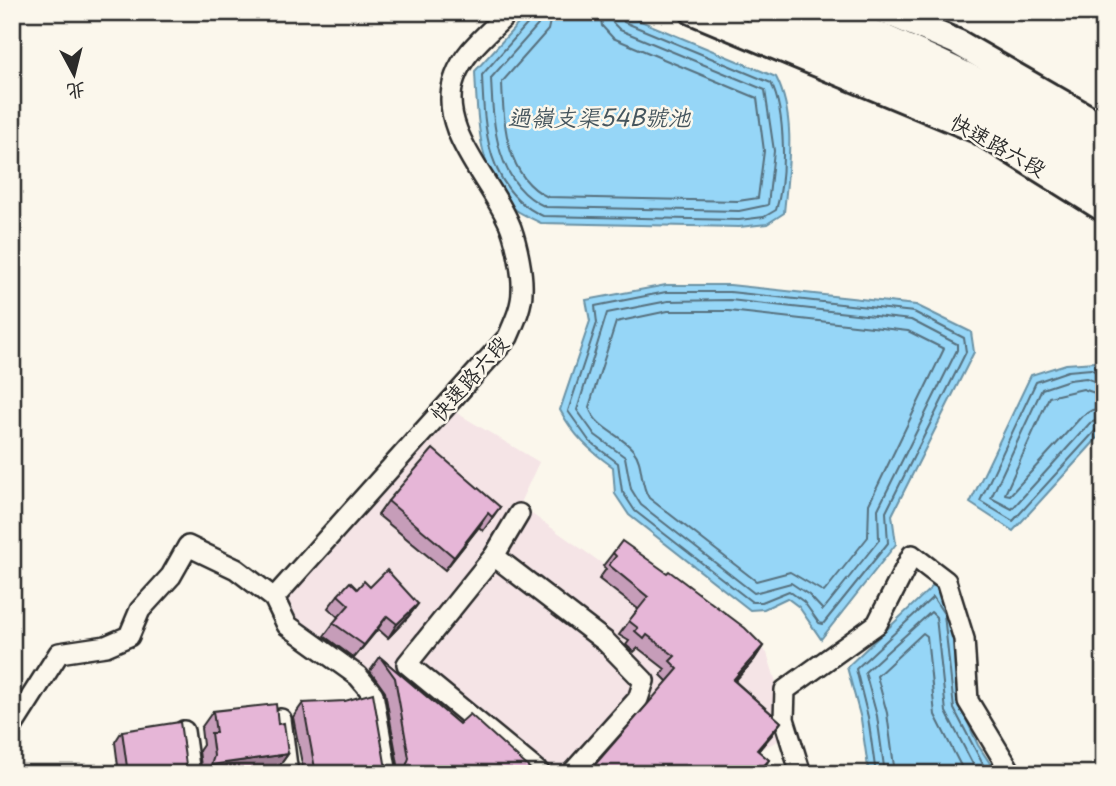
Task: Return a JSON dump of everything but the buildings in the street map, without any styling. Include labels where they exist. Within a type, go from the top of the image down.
[{"type":"highway","points":[[741,12],[793,26]]},
{"type":"highway","points":[[758,12],[926,82],[1021,130],[1104,183]]},
{"type":"highway","points":[[819,12],[924,56],[1068,132],[1104,156]]},
{"type":"main road","name":"快速路六段","points":[[692,12],[979,131],[1104,209]]},
{"type":"main road","points":[[887,12],[957,42],[1104,127]]},
{"type":"street","name":"快速路六段","points":[[274,598],[508,337],[518,314],[523,292],[511,229],[458,131],[450,97],[454,78],[465,58],[509,12]]},
{"type":"street","points":[[519,514],[494,556],[407,664],[541,774]]},
{"type":"street","points":[[12,727],[59,653],[106,646],[129,636],[140,610],[171,576],[188,546],[236,569],[274,598],[287,625],[358,677],[373,694],[387,774]]},
{"type":"street","points":[[800,774],[784,719],[785,690],[877,624],[912,555],[946,581],[964,639],[968,701],[1012,774]]},
{"type":"street","points":[[494,556],[606,642],[645,681],[638,699],[571,774]]},
{"type":"street","points":[[281,719],[288,774]]},
{"type":"street","points":[[184,731],[190,774]]},
{"type":"shaded area","points":[[450,409],[539,462],[519,505],[603,564],[613,553],[644,576],[723,614],[767,653],[779,692],[784,738],[759,750],[765,767],[795,769],[797,774],[391,774],[378,695],[291,624],[279,601]]},
{"type":"water","name":"過嶺支渠54B號池","points":[[529,12],[619,12],[776,77],[783,93],[789,126],[784,213],[767,224],[739,227],[541,223],[516,210],[503,197],[487,164],[479,127],[475,71]]},
{"type":"water","points":[[666,285],[730,285],[916,305],[971,332],[974,352],[892,515],[896,544],[821,639],[799,607],[787,598],[764,609],[750,610],[629,515],[615,494],[613,467],[583,442],[560,410],[590,321],[586,300]]},
{"type":"water","points":[[1095,362],[1104,372],[1104,431],[1013,531],[970,503],[1031,375],[1066,364]]},
{"type":"water","points":[[935,584],[951,612],[961,708],[978,745],[997,774],[869,774],[861,719],[847,667]]}]
